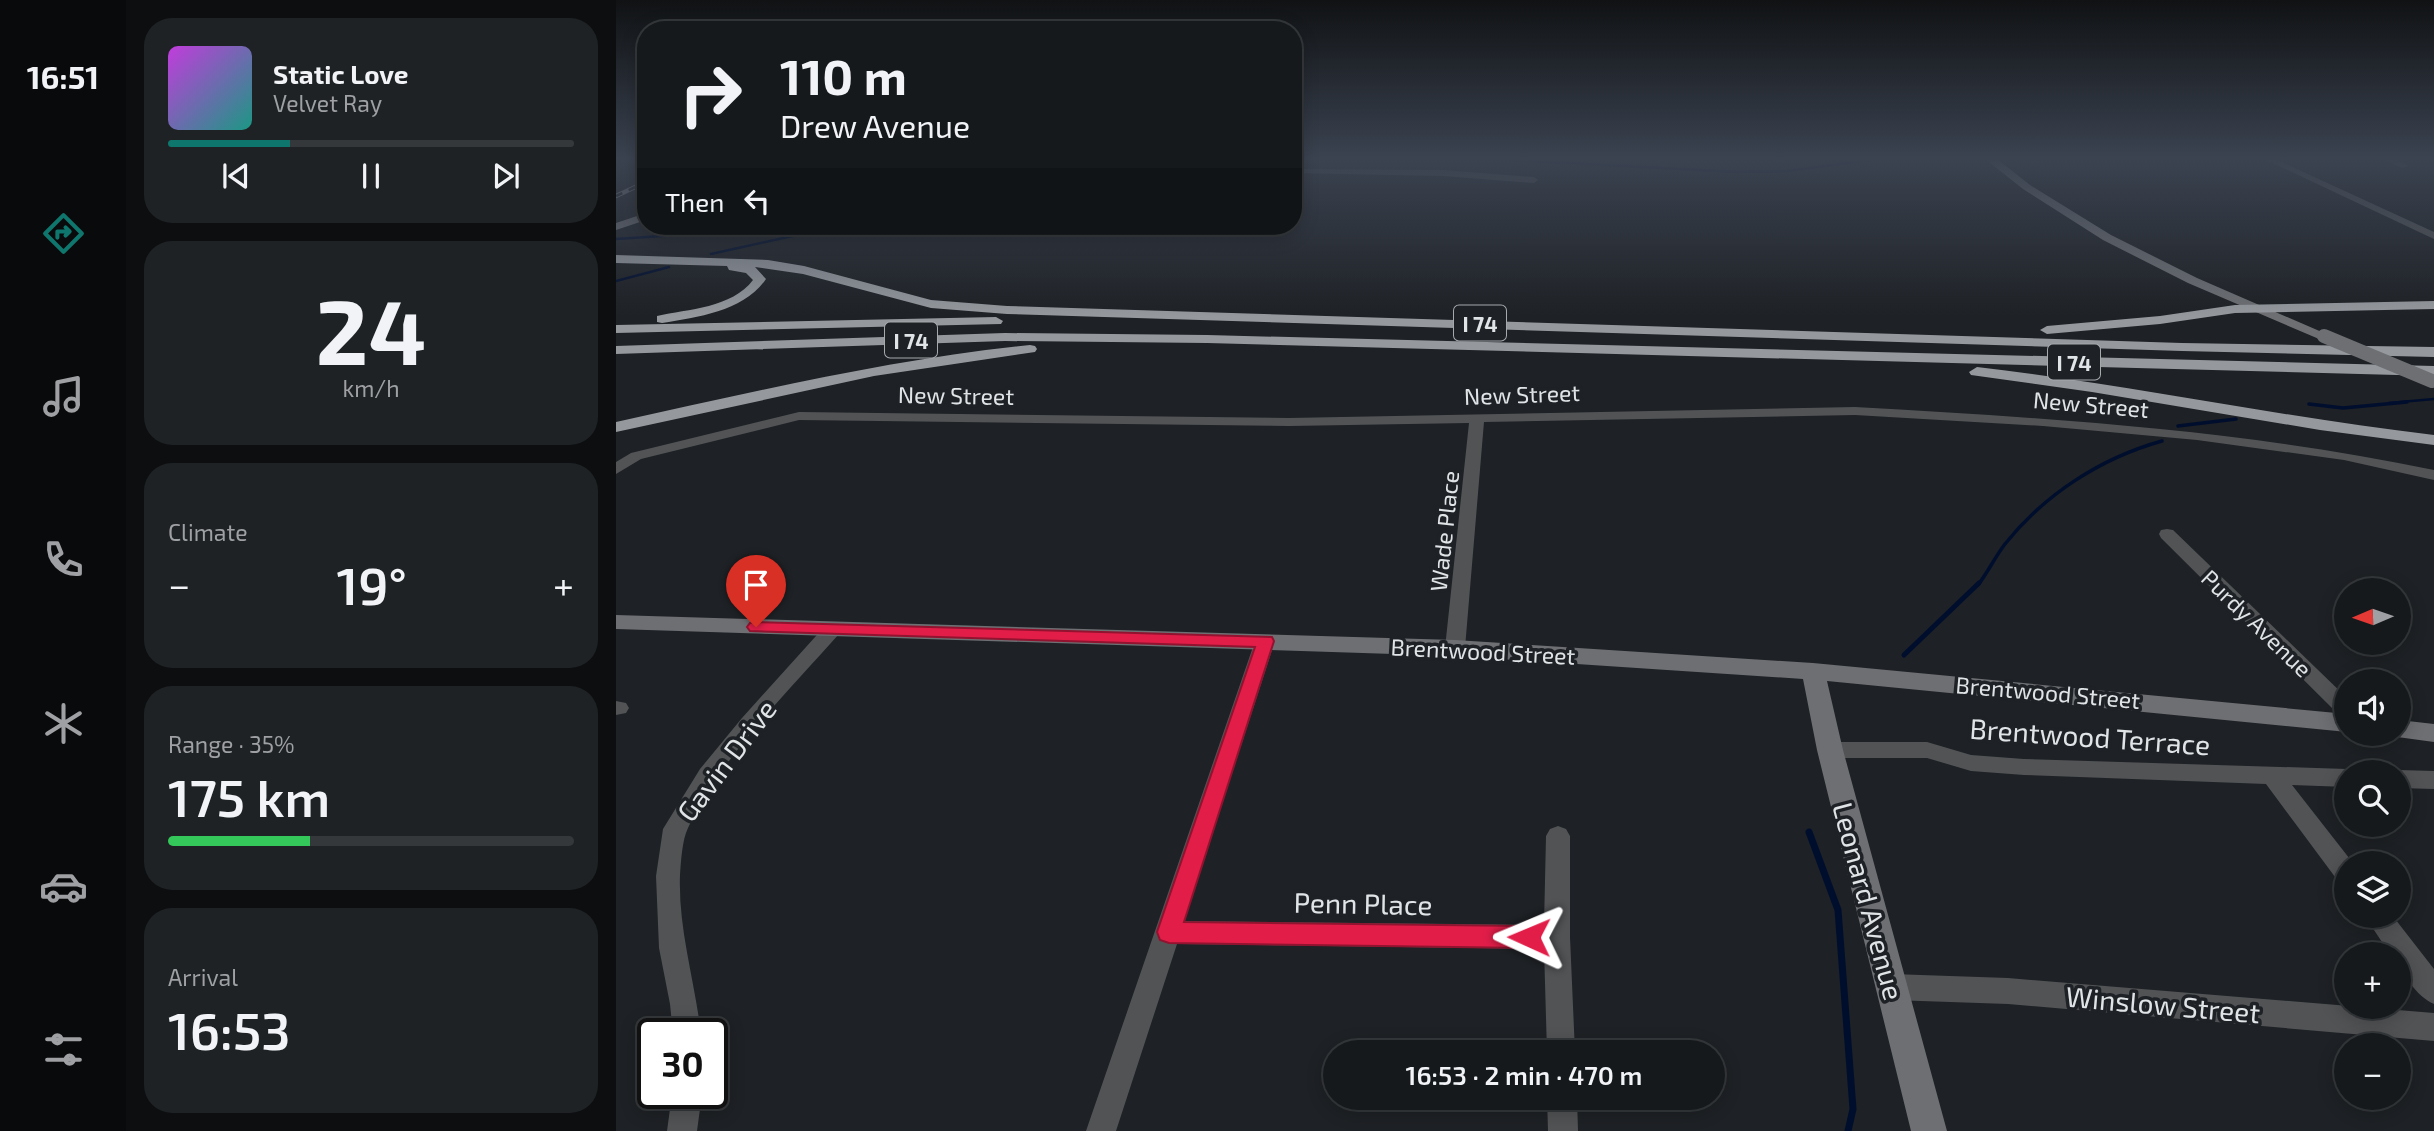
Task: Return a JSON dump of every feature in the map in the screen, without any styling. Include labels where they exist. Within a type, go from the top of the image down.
[{"type":"highway","points":[[616,260],[768,264],[804,270],[931,303],[1007,310],[1184,317]]},
{"type":"highway","points":[[616,260],[725,265],[750,270],[760,279],[756,289],[709,309],[616,327]]},
{"type":"highway","points":[[1776,334],[1810,331],[1957,334],[2046,331],[2254,308],[2434,305]]},
{"type":"highway","name":"I 74","points":[[616,327],[1184,317],[2434,352]]},
{"type":"highway","name":"I 74","points":[[616,350],[1005,337],[1207,339],[1714,352],[2433,378]]},
{"type":"highway","points":[[616,427],[851,375],[945,359],[1055,347],[1171,343],[1207,339]]},
{"type":"highway","points":[[1714,352],[1759,359],[1873,363],[2029,378],[2434,440]]},
{"type":"main road","points":[[2066,211],[2091,228],[2141,255],[2254,308],[2433,378]]},
{"type":"main road","points":[[616,227],[637,219]]},
{"type":"main road","name":"Brentwood Street","points":[[616,622],[1455,648],[1813,671],[2334,722]]},
{"type":"main road","name":"Leonard Avenue","points":[[1813,671],[1830,750],[1929,1131]]},
{"type":"main road","points":[[2411,730],[2434,733]]},
{"type":"street","points":[[2380,211],[2434,236]]},
{"type":"street","name":"New Street","points":[[616,469],[636,456],[799,416],[1289,422],[1788,410],[1950,416],[2268,444],[2434,475]]},
{"type":"street","name":"Wade Place","points":[[1455,648],[1477,418]]},
{"type":"street","name":"Purdy Avenue","points":[[2166,534],[2334,698]]},
{"type":"street","name":"Gavin Drive","points":[[685,1018],[672,948],[668,876],[675,828],[716,764],[832,630]]},
{"type":"street","points":[[1101,1131],[1265,641]]},
{"type":"street","name":"Brentwood Terrace","points":[[1830,750],[1927,750],[1971,763],[1998,765],[2334,778]]},
{"type":"street","points":[[2273,776],[2334,857]]},
{"type":"street","points":[[2411,779],[2434,780]]},
{"type":"street","points":[[1558,836],[1560,1040]]},
{"type":"street","points":[[2387,928],[2434,991]]},
{"type":"street","name":"Penn Place","points":[[1169,932],[1557,937]]},
{"type":"street","name":"Winslow Street","points":[[1892,987],[2008,991],[2434,1027]]},
{"type":"street","points":[[682,1131],[685,1109]]},
{"type":"street","points":[[1562,1110],[1563,1131]]},
{"type":"waterway","points":[[616,239],[678,235]]},
{"type":"waterway","points":[[711,254],[797,235]]},
{"type":"waterway","points":[[616,281],[669,267]]},
{"type":"waterway","points":[[2389,403],[2434,399]]},
{"type":"waterway","points":[[2309,404],[2343,408],[2407,402]]},
{"type":"waterway","points":[[2178,426],[2236,419]]},
{"type":"waterway","points":[[1978,585],[2005,544],[2056,494],[2117,457],[2162,441]]},
{"type":"waterway","points":[[1904,655],[1979,583]]},
{"type":"waterway","points":[[1809,832],[1838,910],[1853,1109],[1848,1131]]},
{"type":"route","points":[[756,627],[1265,641],[1169,932],[1529,937]]}]
